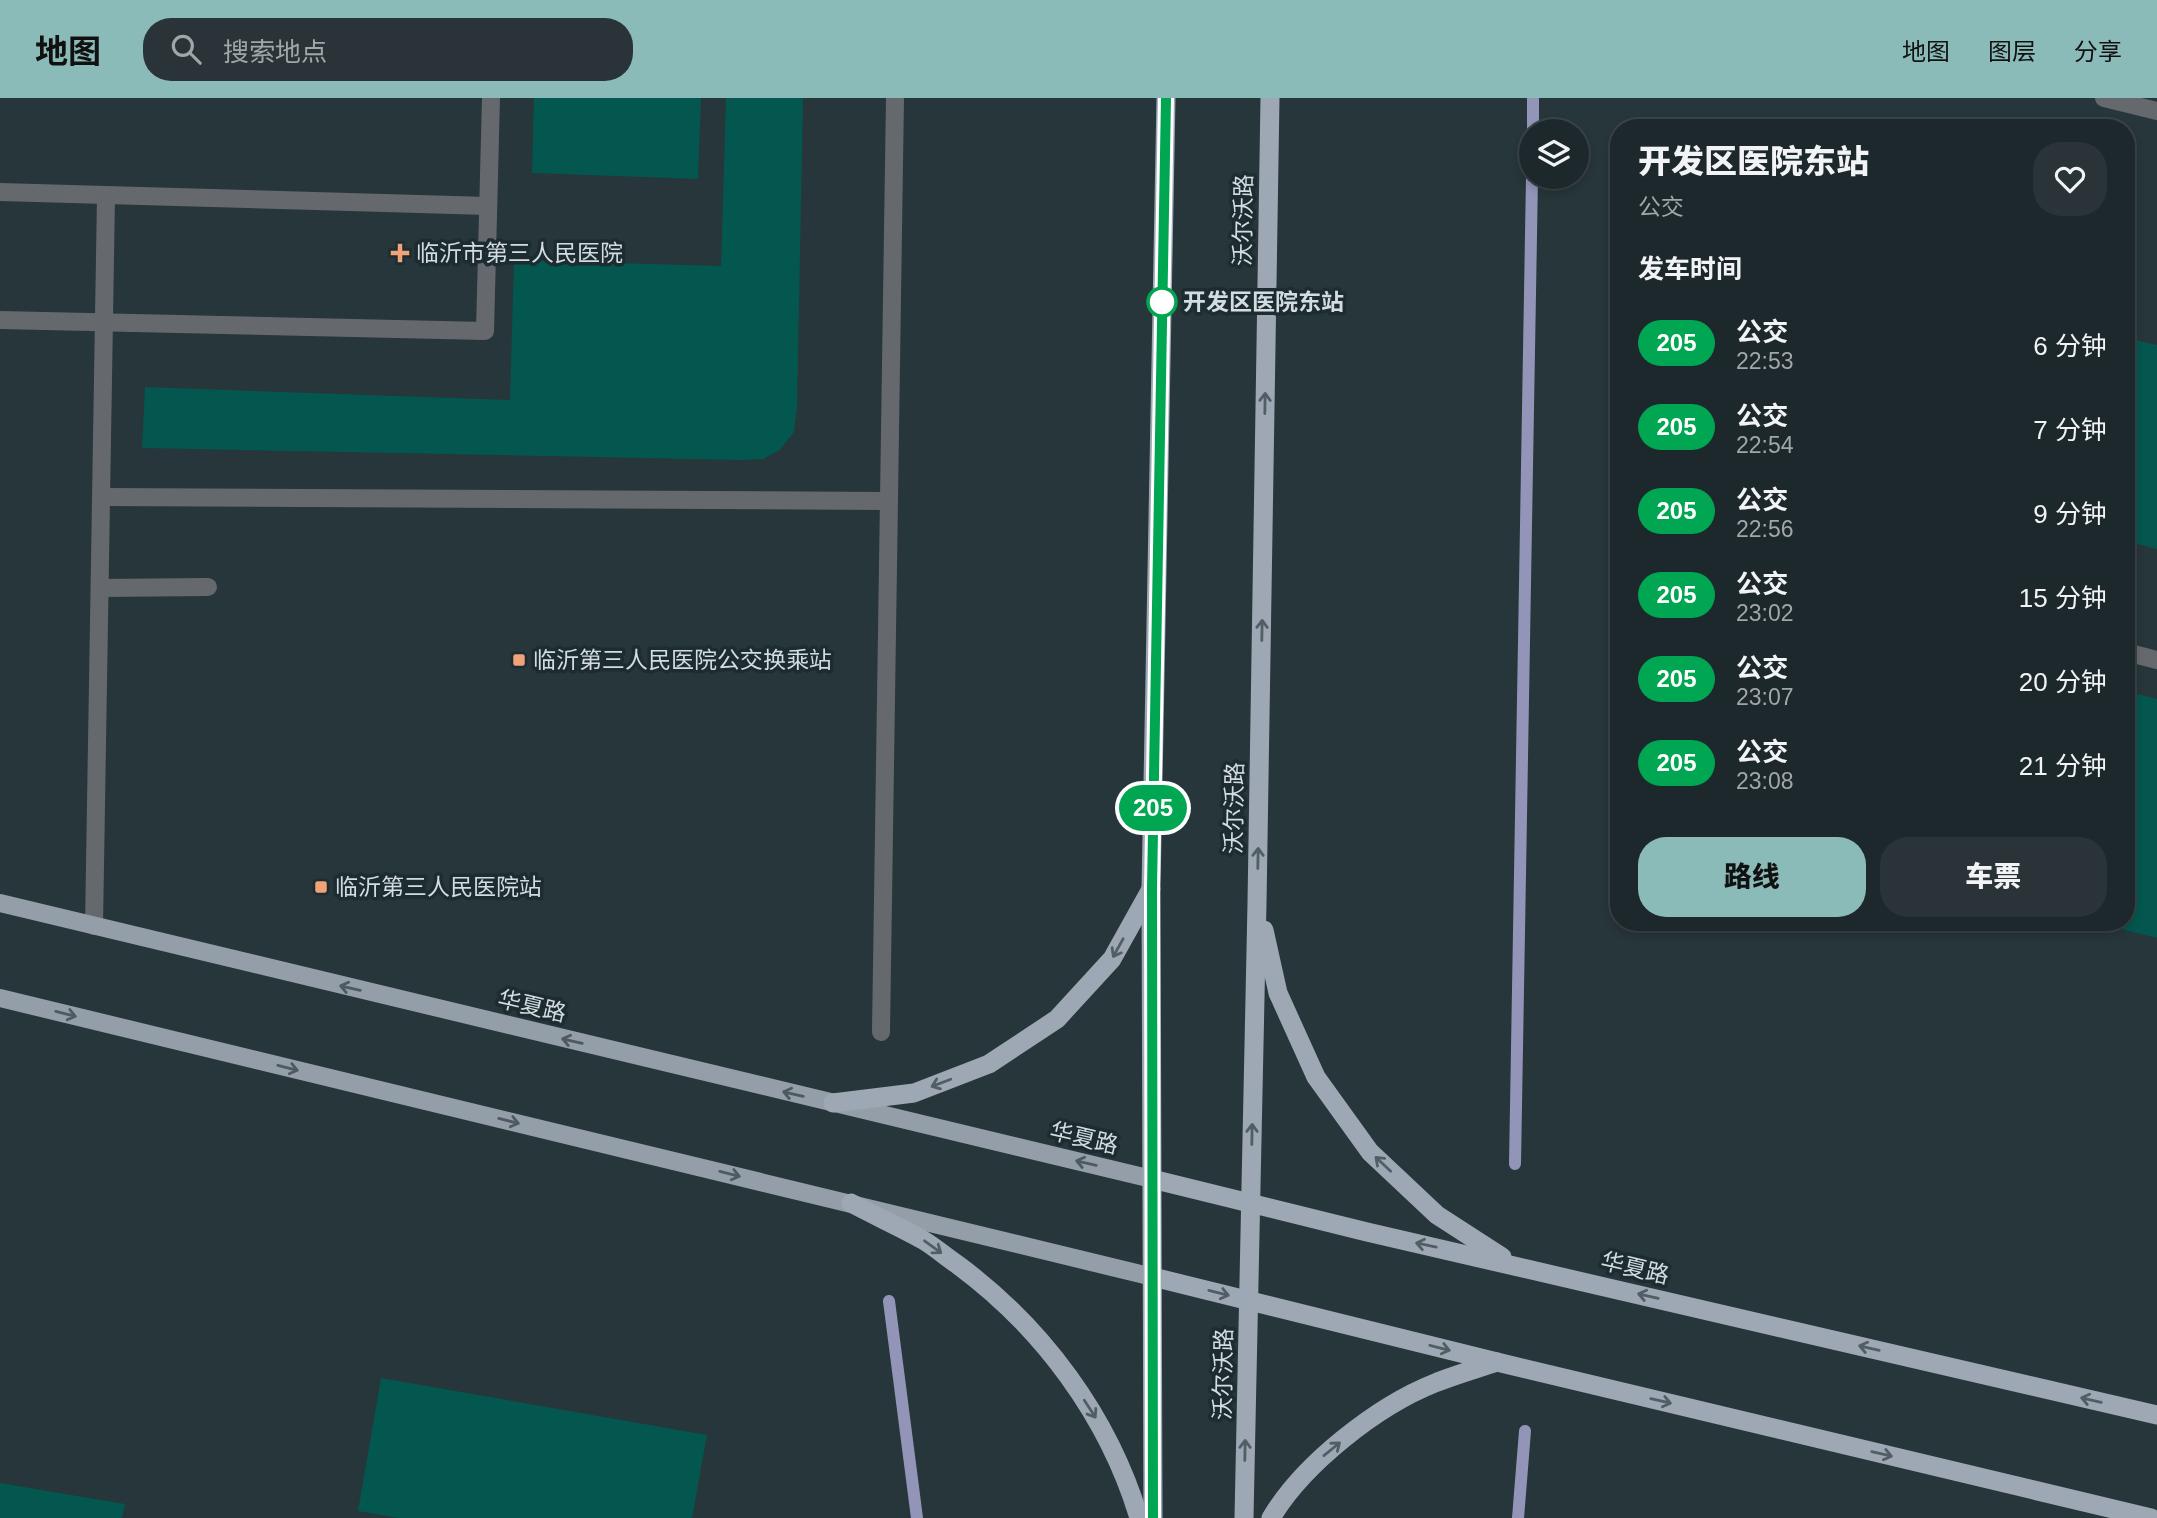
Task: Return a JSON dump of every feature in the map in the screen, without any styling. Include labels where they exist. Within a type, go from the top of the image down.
[{"type":"highway","points":[[1153,1518],[1152,888],[1166,98]]},
{"type":"highway","name":"沃尔沃路","points":[[1244,1518],[1270,98]]},
{"type":"highway","points":[[833,1103],[914,1093],[989,1064],[1057,1019],[1112,959],[1152,888]]},
{"type":"highway","points":[[1257,903],[1278,993],[1316,1077],[1370,1152],[1437,1215],[1514,1265]]},
{"type":"highway","name":"华夏路","points":[[1152,1179],[1367,1232],[2157,1415]]},
{"type":"highway","points":[[851,1203],[924,1241],[990,1289],[1047,1348],[1094,1415],[1130,1488],[1139,1518]]},
{"type":"highway","points":[[1153,1277],[2151,1518]]},
{"type":"highway","points":[[1271,1518],[1321,1457],[1374,1415],[1433,1384],[1497,1362]]},
{"type":"main road","name":"华夏路","points":[[0,904],[1152,1179]]},
{"type":"main road","points":[[0,999],[1153,1277]]},
{"type":"lane","points":[[0,320],[485,331],[491,98]]},
{"type":"lane","points":[[881,1032],[895,98]]},
{"type":"lane","points":[[2104,98],[2157,111]]},
{"type":"lane","points":[[0,192],[488,206]]},
{"type":"lane","points":[[94,926],[106,196]]},
{"type":"lane","points":[[102,497],[888,501]]},
{"type":"lane","points":[[100,588],[208,587]]},
{"type":"lane","points":[[2135,654],[2157,660]]},
{"type":"building","points":[[534,98],[701,98],[698,179],[532,173]]},
{"type":"building","points":[[726,98],[803,98],[797,408],[794,432],[780,450],[763,459],[742,460],[142,448],[145,387],[510,400],[514,260],[721,266]]},
{"type":"building","points":[[2135,340],[2157,345],[2157,549],[2135,543]]},
{"type":"building","points":[[2135,693],[2157,699],[2157,938],[2129,931],[2135,931]]},
{"type":"building","points":[[381,1378],[707,1435],[692,1518],[399,1518],[358,1511]]},
{"type":"building","points":[[0,1483],[125,1504],[122,1518],[0,1518]]},
{"type":"waterway","points":[[1533,98],[1533,119]]},
{"type":"waterway","points":[[1515,1164],[1532,189]]},
{"type":"waterway","points":[[889,1301],[917,1518]]},
{"type":"waterway","points":[[1518,1518],[1525,1431]]},
{"type":"bus line","name":"205","points":[[1153,1518],[1152,888],[1166,98]]},
{"type":"place","name":"临沂市第三人民医院","points":[[400,253]]},
{"type":"place","name":"开发区医院东站","points":[[1162,302]]},
{"type":"place","name":"临沂第三人民医院公交换乘站","points":[[519,660]]},
{"type":"place","name":"临沂第三人民医院站","points":[[321,887]]}]
